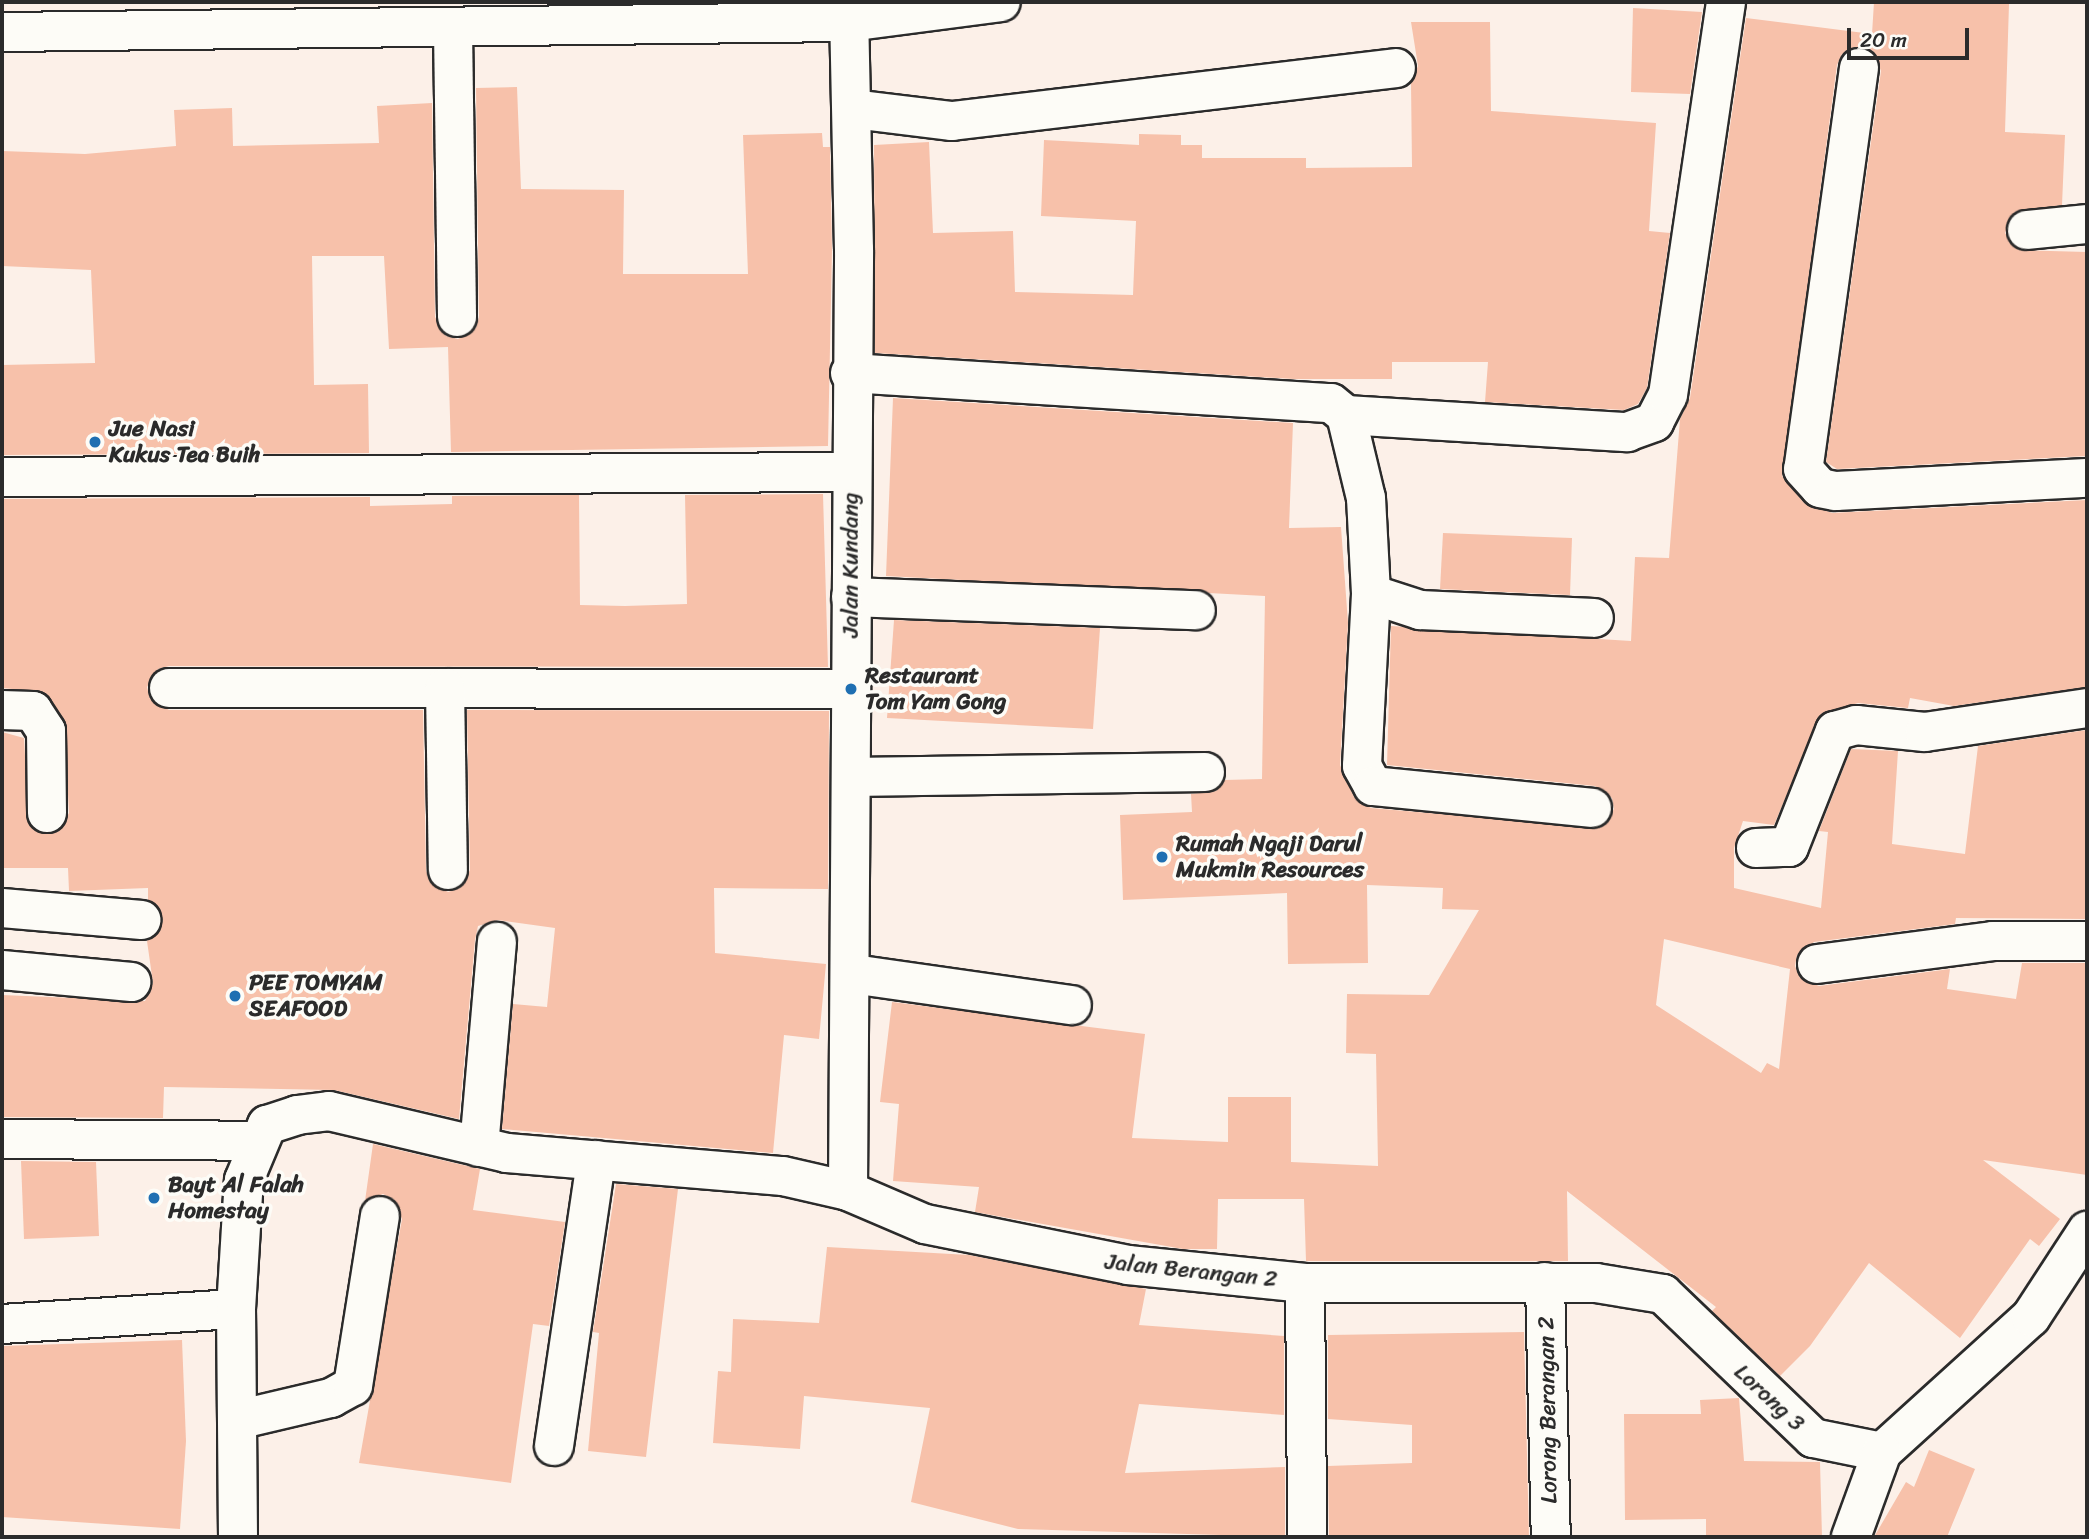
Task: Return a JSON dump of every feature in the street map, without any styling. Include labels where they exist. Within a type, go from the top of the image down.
[{"type":"street","points":[[2,32],[214,17],[453,29],[849,12],[1001,2]]},
{"type":"street","points":[[850,373],[1304,399],[1331,403],[1346,415],[1627,432],[1654,422],[1668,395],[1726,2]]},
{"type":"street","name":"Jalan Kundang","points":[[848,1191],[853,974],[850,373],[853,109],[849,12]]},
{"type":"street","points":[[453,29],[457,317]]},
{"type":"street","points":[[853,109],[952,121],[1396,68]]},
{"type":"street","points":[[1859,68],[1803,469],[1820,488],[1836,491],[2087,478]]},
{"type":"street","points":[[2027,230],[2087,224]]},
{"type":"street","points":[[1346,415],[1366,498],[1371,594],[1362,766],[1373,786],[1592,808]]},
{"type":"street","points":[[2,477],[850,472]]},
{"type":"street","points":[[1371,594],[1420,610],[1594,618]]},
{"type":"street","points":[[851,597],[1196,610]]},
{"type":"street","points":[[169,688],[851,689]]},
{"type":"street","points":[[445,688],[448,870]]},
{"type":"street","points":[[1756,848],[1789,847],[1835,732],[1856,725],[1925,732],[2087,708]]},
{"type":"street","points":[[2,710],[33,711],[46,732],[47,813]]},
{"type":"street","points":[[852,777],[1205,772]]},
{"type":"street","points":[[2,908],[141,920]]},
{"type":"street","points":[[1817,964],[1993,940],[2087,941]]},
{"type":"street","points":[[480,1147],[497,942]]},
{"type":"street","points":[[2,970],[131,982]]},
{"type":"street","points":[[853,974],[1072,1005]]},
{"type":"street","name":"Jalan Berangan 2","points":[[259,1141],[267,1125],[329,1111],[480,1147],[783,1176],[848,1191],[925,1224],[1015,1247],[1305,1283],[1545,1282]]},
{"type":"street","points":[[2,1139],[259,1141],[244,1180],[236,1309],[238,1537]]},
{"type":"street","points":[[554,1446],[596,1160]]},
{"type":"street","points":[[237,1420],[331,1398],[353,1385],[380,1216]]},
{"type":"street","points":[[1851,1537],[1882,1452],[2032,1317],[2087,1231]]},
{"type":"street","name":"Lorong 3","points":[[1545,1282],[1663,1294],[1813,1438],[1882,1452]]},
{"type":"street","name":"Lorong Berangan 2","points":[[1545,1282],[1551,1537]]},
{"type":"street","points":[[1305,1283],[1307,1537]]},
{"type":"street","points":[[2,1324],[236,1309]]},
{"type":"building","points":[[1874,2],[2009,4],[2005,132],[2065,135],[2062,205],[2015,212],[2005,233],[2019,250],[2087,252],[2087,456],[1837,469],[1826,462],[1881,71],[1873,51],[1861,46],[1842,54],[1837,65],[1782,476],[1804,503],[1832,513],[2087,500],[2087,687],[1954,706],[1910,698],[1908,708],[1858,703],[1821,714],[1774,825],[1743,821],[1734,848],[1734,888],[1821,908],[1828,832],[1819,831],[1851,749],[1898,751],[1892,844],[1965,854],[1978,746],[2087,730],[2087,919],[1956,918],[1955,924],[1814,942],[1797,955],[1795,966],[1800,978],[1819,986],[1950,969],[1947,989],[2016,999],[2022,963],[2087,963],[2087,1175],[1983,1160],[2060,1219],[2039,1246],[2030,1239],[1960,1338],[1869,1263],[1810,1346],[1780,1376],[1712,1311],[1716,1307],[1567,1191],[1568,1261],[1306,1261],[1304,1199],[1218,1199],[1217,1249],[1183,1249],[975,1212],[979,1187],[893,1181],[899,1104],[880,1102],[892,1002],[1145,1034],[1132,1138],[1228,1142],[1228,1097],[1291,1097],[1291,1162],[1378,1166],[1376,1054],[1346,1053],[1347,994],[1429,995],[1479,910],[1442,909],[1443,888],[1367,885],[1368,963],[1288,964],[1287,893],[1123,900],[1120,815],[1192,812],[1191,794],[1216,791],[1225,780],[1262,779],[1265,596],[886,576],[893,398],[1293,423],[1289,528],[1341,527],[1348,623],[1340,765],[1354,797],[1371,808],[1600,828],[1614,809],[1612,798],[1595,786],[1387,765],[1391,626],[1631,641],[1635,557],[1669,558],[1680,419],[1690,398],[1746,18],[1872,34]],"holes":[[[1664,939],[1790,969],[1779,1069],[1767,1063],[1761,1073],[1656,1005]]]},
{"type":"building","points":[[1633,8],[1702,12],[1690,94],[1631,92]]},
{"type":"building","points":[[1411,22],[1490,22],[1491,111],[1656,123],[1649,231],[1670,233],[1647,388],[1638,404],[1624,410],[1485,402],[1488,362],[1392,362],[1392,379],[1294,379],[875,353],[874,145],[929,142],[933,233],[1013,231],[1015,292],[1133,295],[1136,221],[1041,216],[1044,140],[1139,145],[1139,134],[1181,135],[1181,145],[1202,145],[1202,158],[1306,158],[1306,168],[1412,167],[1411,83],[1418,66]]},
{"type":"building","points":[[517,87],[521,189],[624,190],[623,274],[748,274],[743,135],[822,133],[823,147],[830,147],[832,250],[828,446],[451,452],[448,347],[389,349],[384,256],[312,256],[314,385],[368,384],[369,453],[2,455],[2,365],[95,363],[91,270],[2,266],[2,151],[85,154],[176,146],[174,110],[232,108],[233,146],[379,143],[377,106],[432,103],[435,317],[446,336],[458,339],[476,328],[479,317],[476,88]]},
{"type":"building","points":[[823,494],[828,667],[169,666],[158,669],[147,687],[150,699],[169,710],[423,710],[426,870],[430,882],[448,892],[460,888],[470,870],[467,710],[829,711],[828,889],[714,888],[715,953],[826,964],[819,1039],[784,1035],[773,1153],[502,1129],[513,1004],[547,1007],[555,928],[498,920],[478,926],[475,940],[459,1119],[334,1090],[164,1087],[163,1118],[2,1117],[2,995],[145,1001],[153,983],[147,941],[163,921],[148,900],[148,888],[69,891],[68,868],[2,868],[2,732],[24,738],[29,825],[37,832],[58,832],[69,813],[64,719],[43,692],[2,688],[2,499],[370,497],[370,506],[452,504],[452,496],[579,495],[580,605],[625,606],[687,604],[685,495]]},
{"type":"building","points":[[1443,533],[1572,538],[1570,595],[1440,589]]},
{"type":"building","points":[[894,620],[1100,628],[1093,729],[887,718]]},
{"type":"building","points":[[373,1144],[480,1169],[473,1210],[565,1222],[549,1326],[533,1324],[511,1483],[359,1463],[402,1219],[393,1199],[383,1194],[365,1201]]},
{"type":"building","points":[[21,1161],[96,1162],[99,1236],[24,1239]]},
{"type":"building","points":[[616,1184],[678,1189],[646,1457],[588,1451],[599,1333],[593,1332]]},
{"type":"building","points":[[827,1247],[969,1255],[1146,1289],[1139,1325],[1284,1336],[1284,1415],[1139,1404],[1125,1473],[1285,1467],[1285,1537],[1018,1529],[911,1502],[930,1408],[804,1396],[800,1449],[713,1443],[718,1371],[731,1372],[733,1319],[819,1323]]},
{"type":"building","points":[[1524,1332],[1529,1537],[1329,1537],[1328,1466],[1412,1463],[1412,1425],[1328,1419],[1328,1335]]},
{"type":"building","points":[[182,1340],[186,1441],[180,1529],[2,1517],[2,1346]]},
{"type":"building","points":[[1739,1398],[1744,1461],[1820,1462],[1822,1537],[1706,1537],[1706,1519],[1625,1520],[1624,1414],[1701,1414],[1700,1400]]},
{"type":"building","points":[[1929,1450],[1975,1469],[1947,1537],[1874,1537],[1906,1482],[1914,1487]]},
{"type":"place","name":"Jue Nasi Kukus Tea Buih","points":[[95,442]]},
{"type":"place","name":"Restaurant Tom Yam Gong","points":[[851,689]]},
{"type":"place","name":"Rumah Ngaji Darul Mukmin Resources","points":[[1162,857]]},
{"type":"place","name":"PEE TOMYAM SEAFOOD","points":[[235,996]]},
{"type":"place","name":"Bayt Al Falah Homestay","points":[[154,1198]]}]
